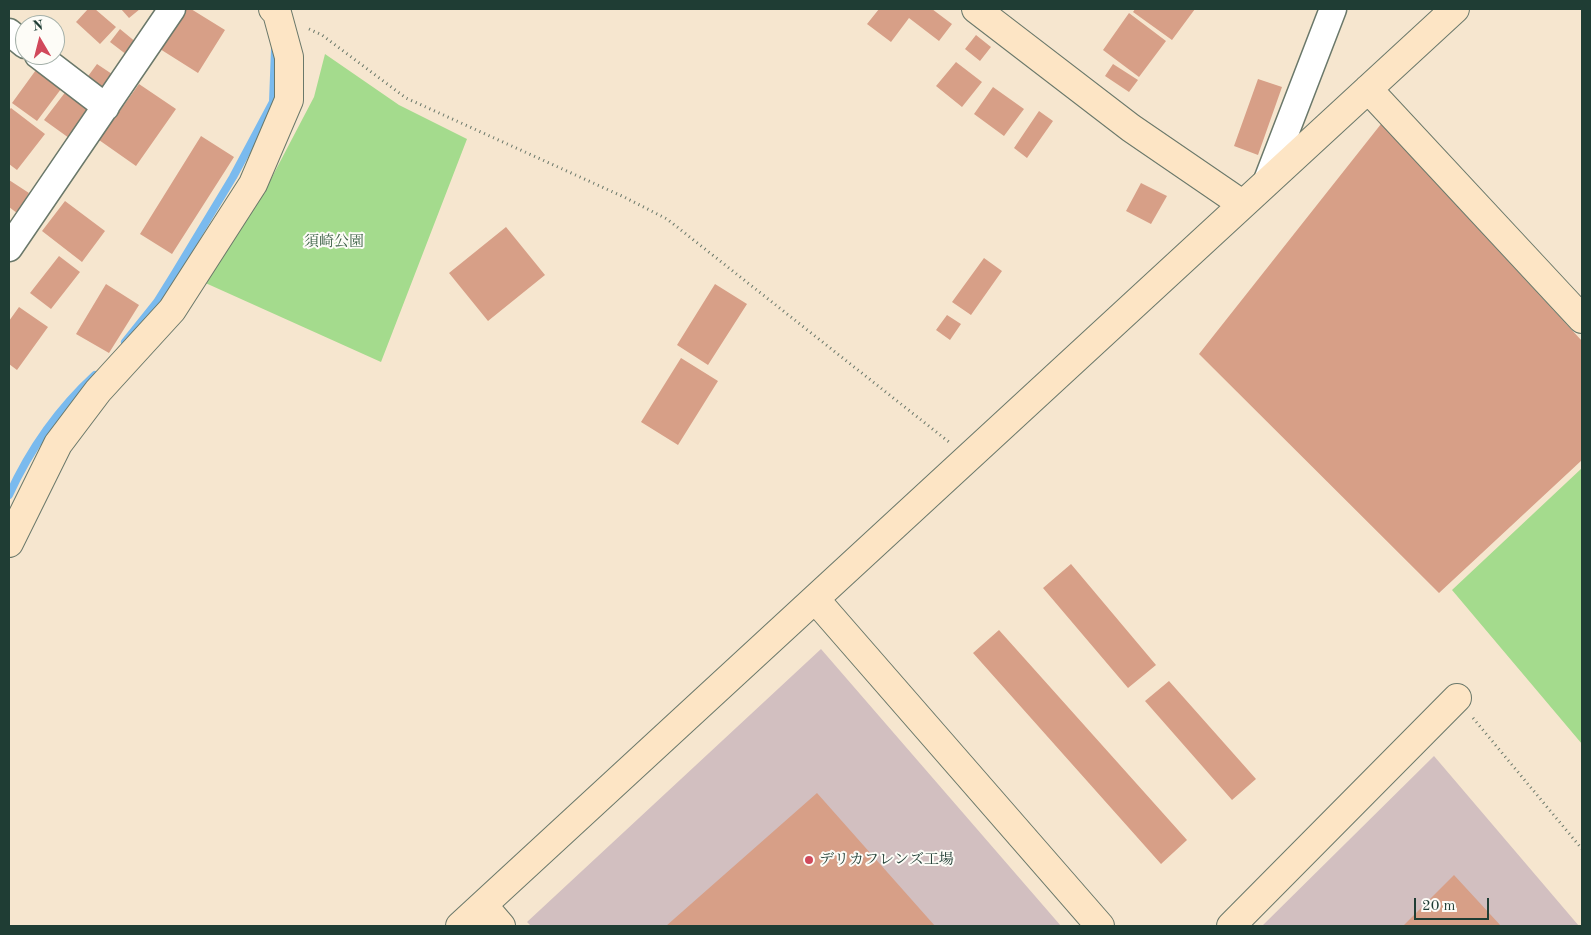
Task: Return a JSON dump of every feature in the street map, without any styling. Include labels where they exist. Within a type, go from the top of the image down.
[{"type":"street","points":[[9,248],[172,9]]},
{"type":"street","points":[[976,9],[1131,128],[1242,204]]},
{"type":"street","points":[[1266,183],[1333,9]]},
{"type":"street","points":[[460,926],[1455,9]]},
{"type":"street","points":[[9,543],[58,444],[98,390],[172,310],[253,184],[290,100],[289,57],[275,11]]},
{"type":"street","points":[[51,65],[106,107]]},
{"type":"street","points":[[1368,89],[1582,319]]},
{"type":"street","points":[[815,599],[1100,926]]},
{"type":"street","points":[[1231,926],[1457,698]]},
{"type":"street","points":[[483,905],[501,926]]},
{"type":"path","points":[[275,11],[322,35],[406,98],[616,193],[667,219],[969,458]]},
{"type":"path","points":[[1457,698],[1582,848]]},
{"type":"shaded area","name":"デリカフレンズ工場","points":[[821,649],[1061,926],[531,926],[527,922]]},
{"type":"shaded area","points":[[1434,756],[1579,926],[1262,926]]},
{"type":"green space","name":"須崎公園","points":[[325,54],[399,105],[467,139],[381,362],[201,281],[271,179],[314,97]]},
{"type":"green space","points":[[1582,468],[1582,744],[1452,590]]},
{"type":"building","points":[[88,9],[95,9],[116,27],[100,44],[76,22]]},
{"type":"building","points":[[121,9],[140,9],[129,18]]},
{"type":"building","points":[[185,9],[191,9],[225,30],[198,73],[160,49]]},
{"type":"building","points":[[879,9],[932,9],[952,24],[939,41],[909,18],[891,42],[867,24]]},
{"type":"building","points":[[1135,9],[1195,9],[1172,40],[1133,12]]},
{"type":"building","points":[[1129,13],[1166,41],[1139,77],[1103,50]]},
{"type":"building","points":[[120,29],[137,43],[127,55],[110,42]]},
{"type":"building","points":[[976,35],[991,47],[980,61],[965,49]]},
{"type":"building","points":[[956,62],[982,82],[962,107],[936,86]]},
{"type":"building","points":[[97,64],[115,76],[104,92],[86,79]]},
{"type":"building","points":[[1113,64],[1138,80],[1129,92],[1105,76]]},
{"type":"building","points":[[40,65],[44,65],[67,81],[37,121],[12,103]]},
{"type":"building","points":[[1258,79],[1282,87],[1258,155],[1234,146]]},
{"type":"building","points":[[139,84],[176,109],[136,166],[99,140]]},
{"type":"building","points":[[70,86],[94,105],[69,138],[44,120]]},
{"type":"building","points":[[993,87],[1024,109],[1004,136],[974,114]]},
{"type":"building","points":[[11,108],[45,134],[17,170],[9,164],[9,110]]},
{"type":"building","points":[[1039,111],[1053,121],[1027,158],[1014,148]]},
{"type":"building","points":[[1381,124],[1582,341],[1582,460],[1439,593],[1199,354]]},
{"type":"building","points":[[201,136],[234,157],[172,254],[140,234]]},
{"type":"building","points":[[9,180],[29,193],[17,213],[9,207]]},
{"type":"building","points":[[1141,183],[1167,196],[1151,224],[1126,211]]},
{"type":"building","points":[[65,201],[105,231],[82,262],[42,231]]},
{"type":"building","points":[[506,227],[545,275],[488,321],[449,273]]},
{"type":"building","points":[[59,256],[80,272],[51,309],[30,293]]},
{"type":"building","points":[[984,258],[1002,271],[971,315],[952,302]]},
{"type":"building","points":[[106,284],[139,305],[109,353],[76,334]]},
{"type":"building","points":[[715,284],[747,304],[708,365],[677,345]]},
{"type":"building","points":[[19,307],[48,327],[17,370],[9,364],[9,321]]},
{"type":"building","points":[[947,315],[961,324],[950,340],[936,330]]},
{"type":"building","points":[[681,358],[718,381],[678,445],[641,422]]},
{"type":"building","points":[[1071,564],[1156,665],[1128,688],[1043,588]]},
{"type":"building","points":[[999,630],[1187,840],[1161,864],[973,653]]},
{"type":"building","points":[[1169,681],[1256,779],[1232,800],[1145,701]]},
{"type":"building","name":"デリカフレンズ工場","points":[[817,793],[935,926],[666,926]]},
{"type":"building","points":[[1454,875],[1501,926],[1403,926]]},
{"type":"waterway","points":[[125,342],[157,302],[175,273],[233,177],[273,102],[275,49]]},
{"type":"waterway","points":[[9,495],[26,462],[46,430],[95,375]]},
{"type":"place","name":"デリカフレンズ工場","points":[[809,860]]}]
